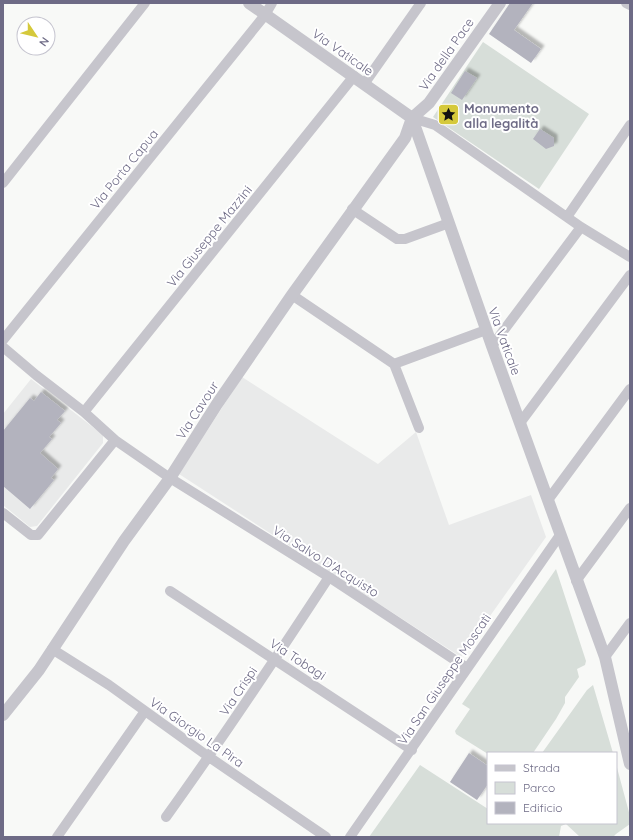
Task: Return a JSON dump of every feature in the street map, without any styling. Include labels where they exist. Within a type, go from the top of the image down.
[{"type":"street","points":[[3,183],[145,3]]},
{"type":"street","name":"Via Vaticale","points":[[249,3],[412,118],[486,330],[576,581],[605,657],[628,740],[630,764]]},
{"type":"street","name":"Via Porta Capua","points":[[3,340],[265,15],[272,3]]},
{"type":"street","points":[[364,84],[421,3]]},
{"type":"street","name":"Via della Pace","points":[[412,118],[429,103],[500,3]]},
{"type":"street","points":[[626,3],[630,6]]},
{"type":"street","name":"Via Giuseppe Mazzini","points":[[84,412],[354,76]]},
{"type":"street","points":[[412,118],[435,125],[581,227],[630,257]]},
{"type":"street","name":"Via Cavour","points":[[3,715],[39,670],[124,541],[170,478],[217,404],[292,294],[405,138],[412,118]]},
{"type":"street","points":[[567,217],[630,124]]},
{"type":"street","points":[[352,210],[397,239],[404,239],[449,223]]},
{"type":"street","points":[[492,346],[581,227]]},
{"type":"street","points":[[520,423],[630,275]]},
{"type":"street","points":[[292,294],[394,364],[419,428]]},
{"type":"street","points":[[394,364],[486,330]]},
{"type":"street","name":"Via Salvo D'Acquisto","points":[[3,347],[36,376],[84,412],[115,440],[170,478],[329,577],[467,668]]},
{"type":"street","points":[[548,500],[630,388]]},
{"type":"street","points":[[3,513],[31,535],[38,535],[115,440]]},
{"type":"street","points":[[576,581],[630,508]]},
{"type":"street","name":"Via San Giuseppe Moscati","points":[[350,837],[412,750],[560,535]]},
{"type":"street","name":"Via Crispi","points":[[166,817],[276,660],[329,577]]},
{"type":"street","name":"Via Tobagi","points":[[170,591],[412,750]]},
{"type":"street","points":[[605,657],[630,623]]},
{"type":"street","name":"Via Giorgio La Pira","points":[[52,649],[109,685],[209,757],[326,837]]},
{"type":"street","points":[[57,837],[144,711]]},
{"type":"shaded area","points":[[242,377],[378,464],[416,432],[449,525],[531,495],[546,537],[461,657],[179,474]]},
{"type":"shaded area","points":[[31,379],[103,435],[103,443],[37,526],[30,527],[3,505],[3,414]]},
{"type":"green space","points":[[483,42],[589,114],[539,189],[433,117]]},
{"type":"green space","points":[[556,569],[586,661],[585,665],[577,669],[579,677],[565,697],[565,703],[556,719],[534,752],[487,752],[487,753],[456,734],[455,731],[470,709],[462,704]]},
{"type":"green space","points":[[593,685],[613,752],[543,752],[587,690]]},
{"type":"green space","points":[[420,765],[487,808],[487,824],[566,824],[561,826],[559,837],[369,837]]},
{"type":"green space","points":[[617,768],[630,816],[630,824],[613,837],[580,837],[566,824],[617,824]]},
{"type":"building","points":[[510,3],[533,3],[514,30],[541,49],[531,63],[489,34]]},
{"type":"building","points":[[465,71],[477,78],[462,100],[451,93]]},
{"type":"building","points":[[540,129],[554,138],[554,146],[546,149],[533,139]]},
{"type":"building","points":[[41,392],[65,411],[57,420],[61,423],[49,437],[52,439],[40,453],[58,469],[51,478],[54,480],[30,509],[3,486],[3,431],[30,398],[34,401]]},
{"type":"building","points":[[469,753],[487,765],[487,785],[477,800],[450,782]]},
{"type":"place","name":"Monumento alla legalità","points":[[449,115]]}]
